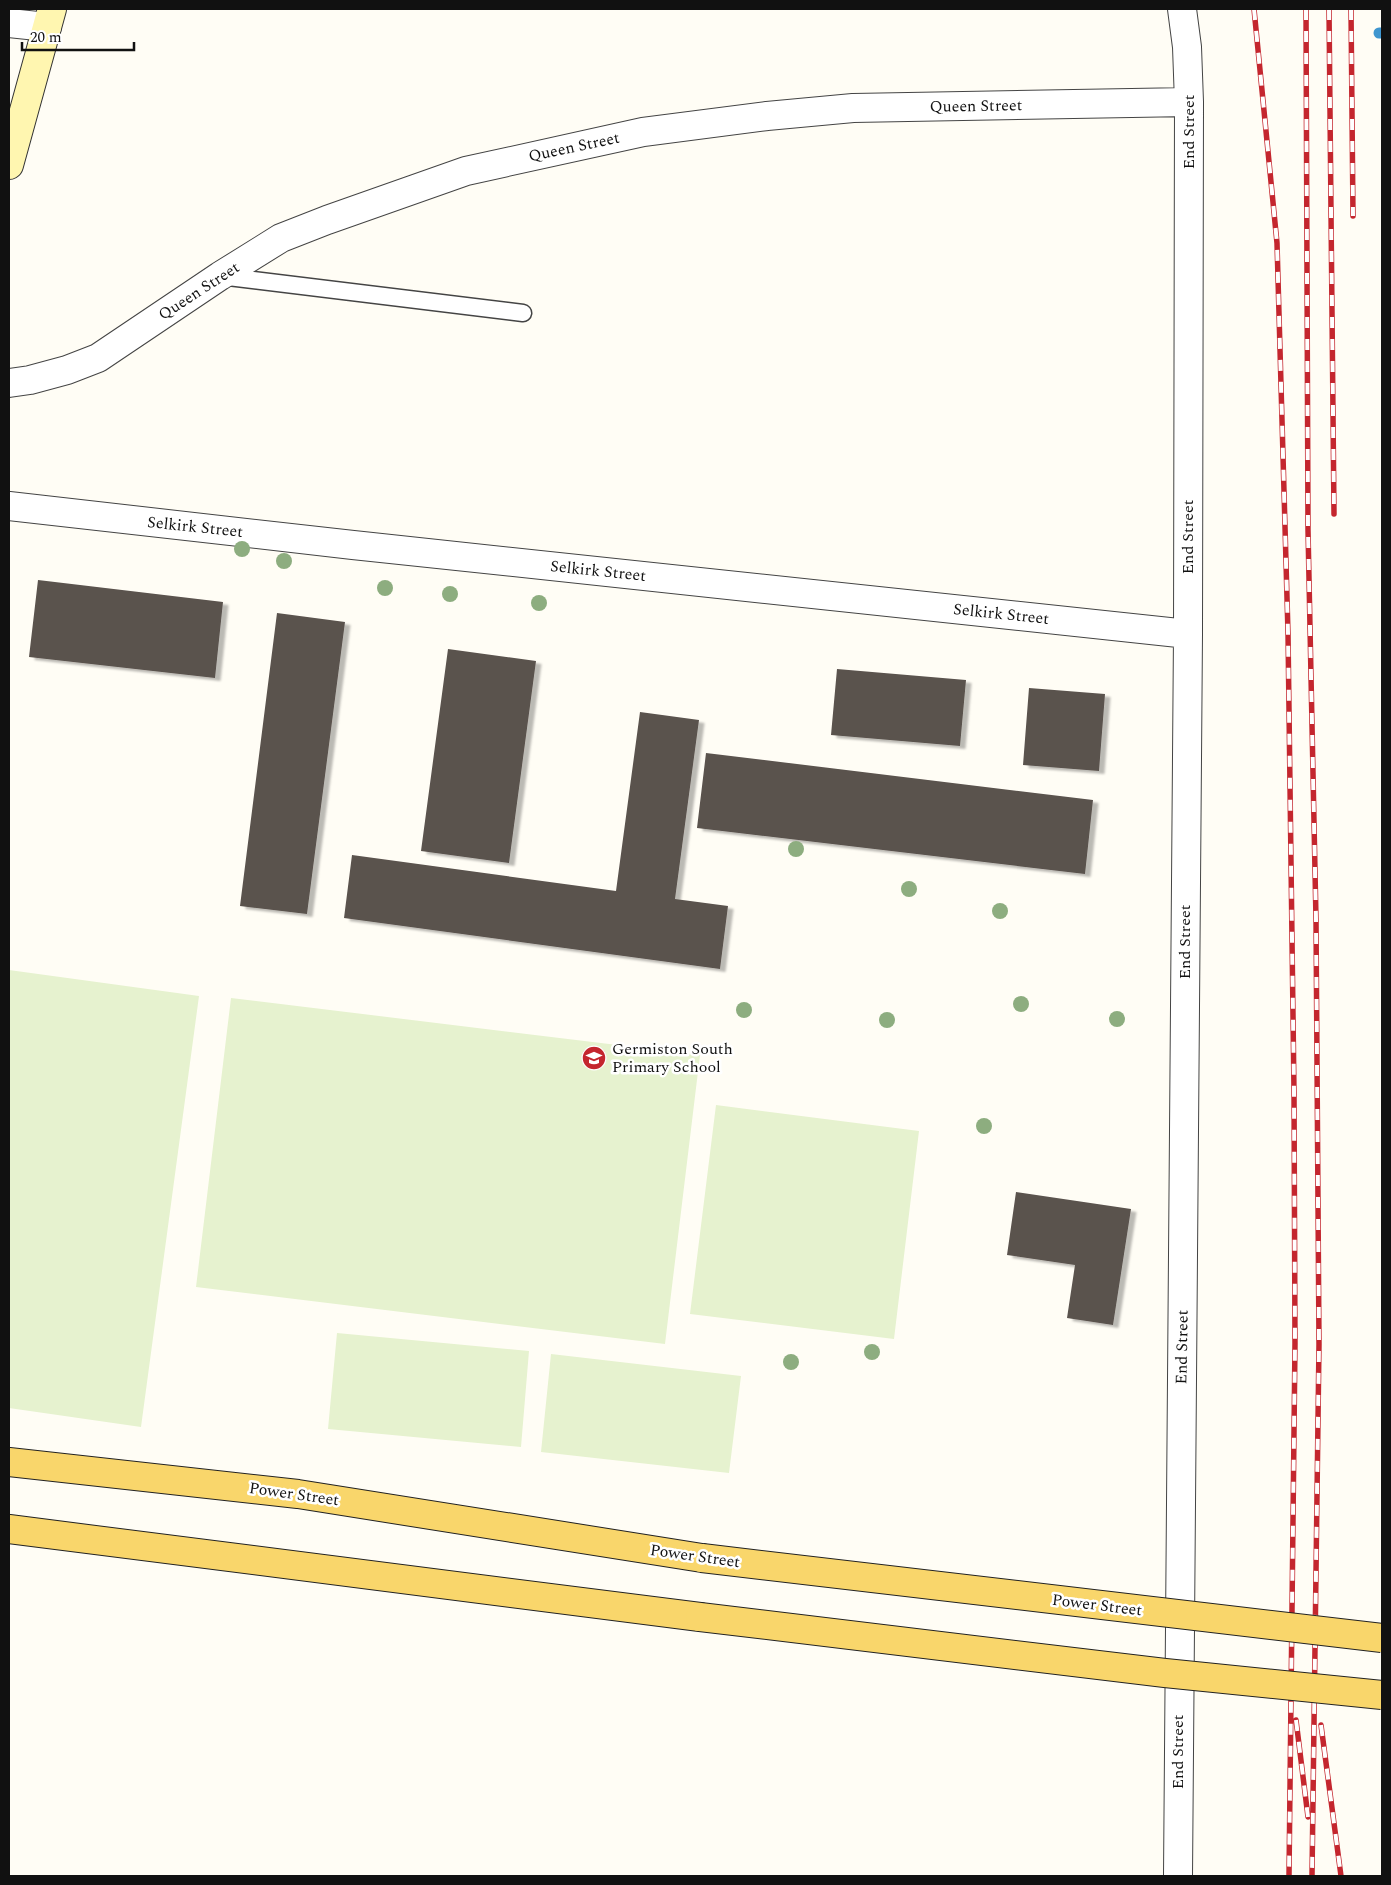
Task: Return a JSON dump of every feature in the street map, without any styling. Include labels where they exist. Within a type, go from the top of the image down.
[{"type":"main road","points":[[9,165],[49,18]]},
{"type":"main road","name":"Power Street","points":[[9,1462],[298,1494],[702,1558],[1382,1638]]},
{"type":"main road","points":[[9,1529],[700,1617],[1165,1673],[1382,1695]]},
{"type":"street","name":"End Street","points":[[1178,1876],[1188,634],[1189,102],[1187,47],[1182,9]]},
{"type":"street","points":[[9,23],[49,18]]},
{"type":"street","name":"Queen Street","points":[[9,383],[30,380],[67,370],[98,358],[220,276],[281,238],[466,171],[643,132],[767,116],[853,108],[1189,102]]},
{"type":"street","name":"Selkirk Street","points":[[9,506],[363,546],[1188,634]]},
{"type":"lane","points":[[220,276],[523,313]]},
{"type":"green space","points":[[9,970],[199,996],[141,1427],[9,1408]]},
{"type":"green space","points":[[231,998],[700,1055],[665,1344],[196,1287]]},
{"type":"green space","points":[[716,1105],[919,1131],[894,1339],[690,1314]]},
{"type":"green space","points":[[337,1333],[529,1351],[521,1447],[328,1429]]},
{"type":"green space","points":[[551,1354],[741,1376],[729,1473],[541,1452]]},
{"type":"building","points":[[38,580],[223,602],[215,678],[29,657]]},
{"type":"building","points":[[277,613],[345,622],[307,914],[240,906]]},
{"type":"building","points":[[448,649],[536,661],[509,863],[421,851]]},
{"type":"building","points":[[837,669],[966,680],[960,746],[831,735]]},
{"type":"building","points":[[1029,688],[1105,694],[1099,771],[1023,765]]},
{"type":"building","points":[[640,712],[699,720],[675,899],[728,906],[720,969],[344,918],[352,855],[616,891]]},
{"type":"building","points":[[706,753],[1093,800],[1085,874],[697,828]]},
{"type":"building","points":[[1016,1192],[1131,1209],[1113,1325],[1067,1318],[1075,1265],[1007,1255]]},
{"type":"railway","points":[[1254,9],[1277,243],[1288,633],[1295,1343],[1289,1876]]},
{"type":"railway","points":[[1306,9],[1308,530],[1316,919],[1319,1344],[1312,1876]]},
{"type":"railway","points":[[1329,9],[1334,514]]},
{"type":"railway","points":[[1351,9],[1353,216]]},
{"type":"railway","points":[[1296,1720],[1308,1817]]},
{"type":"railway","points":[[1321,1725],[1341,1876]]},
{"type":"place","name":"Germiston South Primary School","points":[[594,1058]]}]
